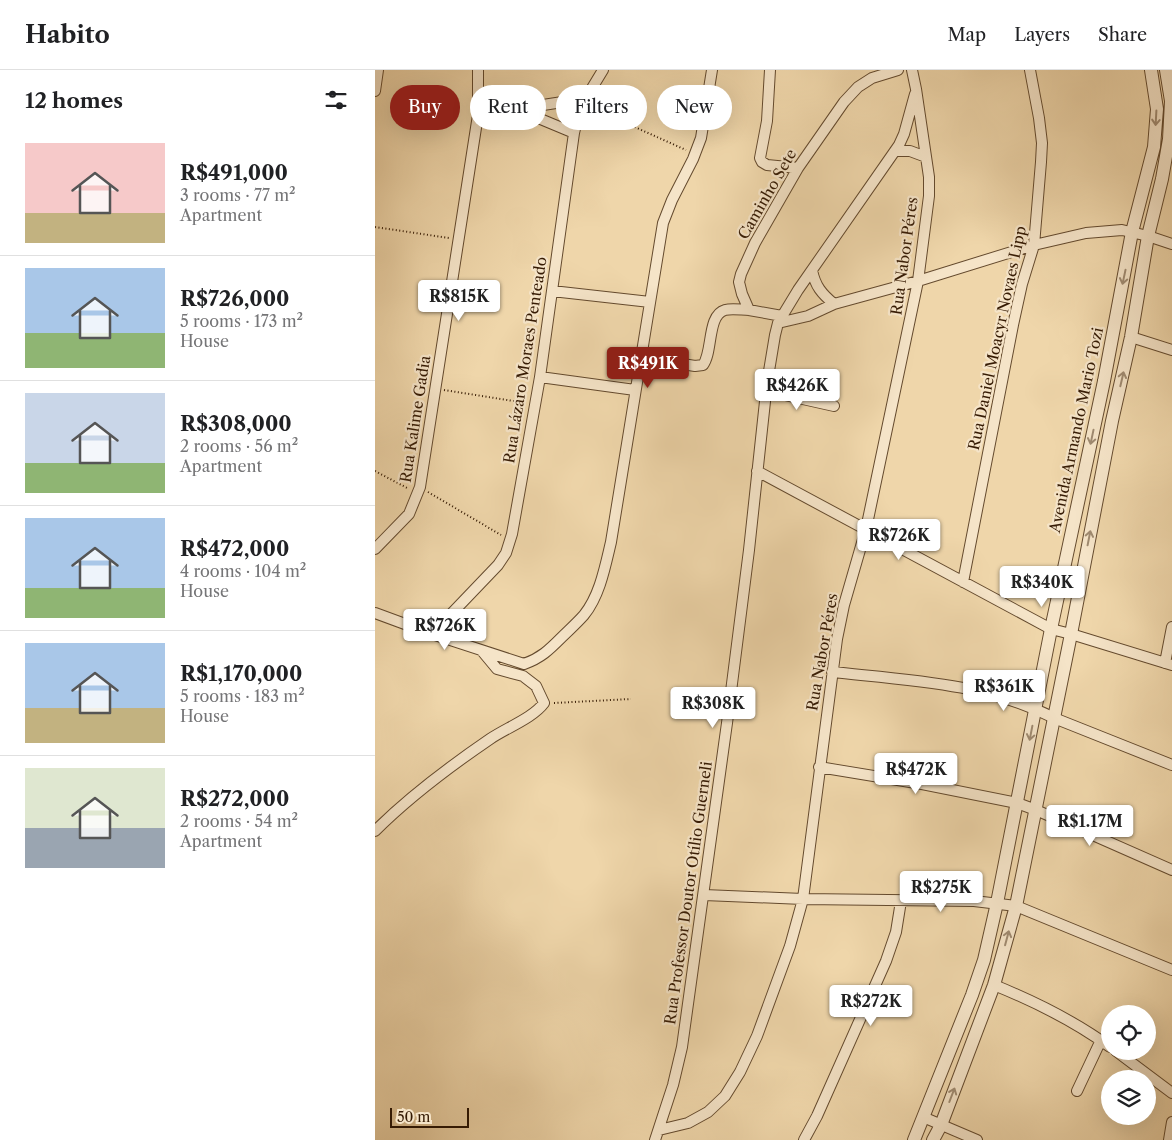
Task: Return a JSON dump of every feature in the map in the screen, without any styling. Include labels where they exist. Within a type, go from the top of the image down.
[{"type":"street","points":[[375,91],[378,70]]},
{"type":"street","name":"Rua Kalime Gadia","points":[[478,70],[478,85]]},
{"type":"street","name":"Rua Lázaro Moraes Penteado","points":[[594,85],[603,70]]},
{"type":"street","points":[[375,612],[433,634],[524,664],[537,660],[547,652],[584,615],[601,581],[611,542],[663,223],[701,138],[713,70]]},
{"type":"street","points":[[770,70],[767,121],[760,158],[762,162],[767,164],[798,168]]},
{"type":"street","name":"Caminho Sete","points":[[749,310],[739,282],[741,274],[755,243],[798,168],[857,86],[872,78],[899,70]]},
{"type":"street","name":"Rua Nabor Péres","points":[[659,1130],[688,1123],[708,1112],[725,1096],[740,1072],[757,1036],[790,946],[803,899],[832,672],[844,606],[866,529],[918,281],[929,196],[929,176],[916,89],[911,70]]},
{"type":"street","name":"Rua Daniel Moacyr Novaes Lipp","points":[[963,582],[1013,325],[1034,245],[1042,143],[1030,70]]},
{"type":"street","name":"Avenida Armando Mario Tozi","points":[[913,1140],[972,994],[984,960],[997,904],[1051,629],[1104,381],[1132,232],[1154,147],[1157,109],[1151,70]]},
{"type":"street","points":[[933,1140],[941,1125],[995,985],[1016,906],[1112,421],[1131,337],[1148,236],[1158,198],[1169,139],[1171,101],[1167,70]]},
{"type":"street","name":"Rua Professor Doutor Otílio Guerneli","points":[[655,1140],[673,1085],[682,1047],[727,723],[767,384],[780,319],[895,151],[904,134],[916,89]]},
{"type":"street","points":[[546,121],[573,133]]},
{"type":"street","name":"Rua Kalime Gadia","points":[[375,549],[409,514],[419,491],[476,130]]},
{"type":"street","name":"Rua Lázaro Moraes Penteado","points":[[433,634],[498,565],[506,553],[510,540],[541,377],[574,130]]},
{"type":"street","points":[[895,151],[911,152],[926,157]]},
{"type":"street","points":[[641,357],[695,366],[703,365],[707,357],[713,325],[719,313],[725,310],[749,310],[780,319],[808,316],[834,304],[918,281],[1034,245],[1086,233],[1111,230],[1132,232],[1172,244]]},
{"type":"street","points":[[812,270],[817,287],[834,304]]},
{"type":"street","points":[[552,291],[650,302]]},
{"type":"street","points":[[1131,337],[1172,350]]},
{"type":"street","points":[[541,377],[635,390]]},
{"type":"street","points":[[767,391],[833,406]]},
{"type":"street","points":[[757,471],[1051,629],[1169,664],[1172,627]]},
{"type":"street","points":[[375,831],[398,808],[461,759],[499,733],[539,710],[544,703],[536,686],[523,676],[497,669],[481,650]]},
{"type":"street","points":[[832,672],[926,682],[968,689],[1035,709],[1172,766]]},
{"type":"street","points":[[819,767],[922,784],[1017,803],[1172,870]]},
{"type":"street","points":[[704,895],[803,899],[958,901],[1016,906],[1172,970]]},
{"type":"street","points":[[803,1140],[817,1116],[886,961],[896,932],[901,901]]},
{"type":"street","points":[[995,985],[1042,1005],[1101,1040],[1077,1091]]},
{"type":"street","points":[[1128,1060],[1172,1093]]},
{"type":"street","points":[[923,1117],[977,1140]]},
{"type":"street","points":[[1169,1140],[1172,1122]]},
{"type":"path","points":[[644,130],[695,154]]},
{"type":"path","points":[[375,227],[459,239]]},
{"type":"path","points":[[435,389],[536,404]]},
{"type":"path","points":[[375,471],[419,491],[510,540]]},
{"type":"path","points":[[544,703],[631,699]]}]
